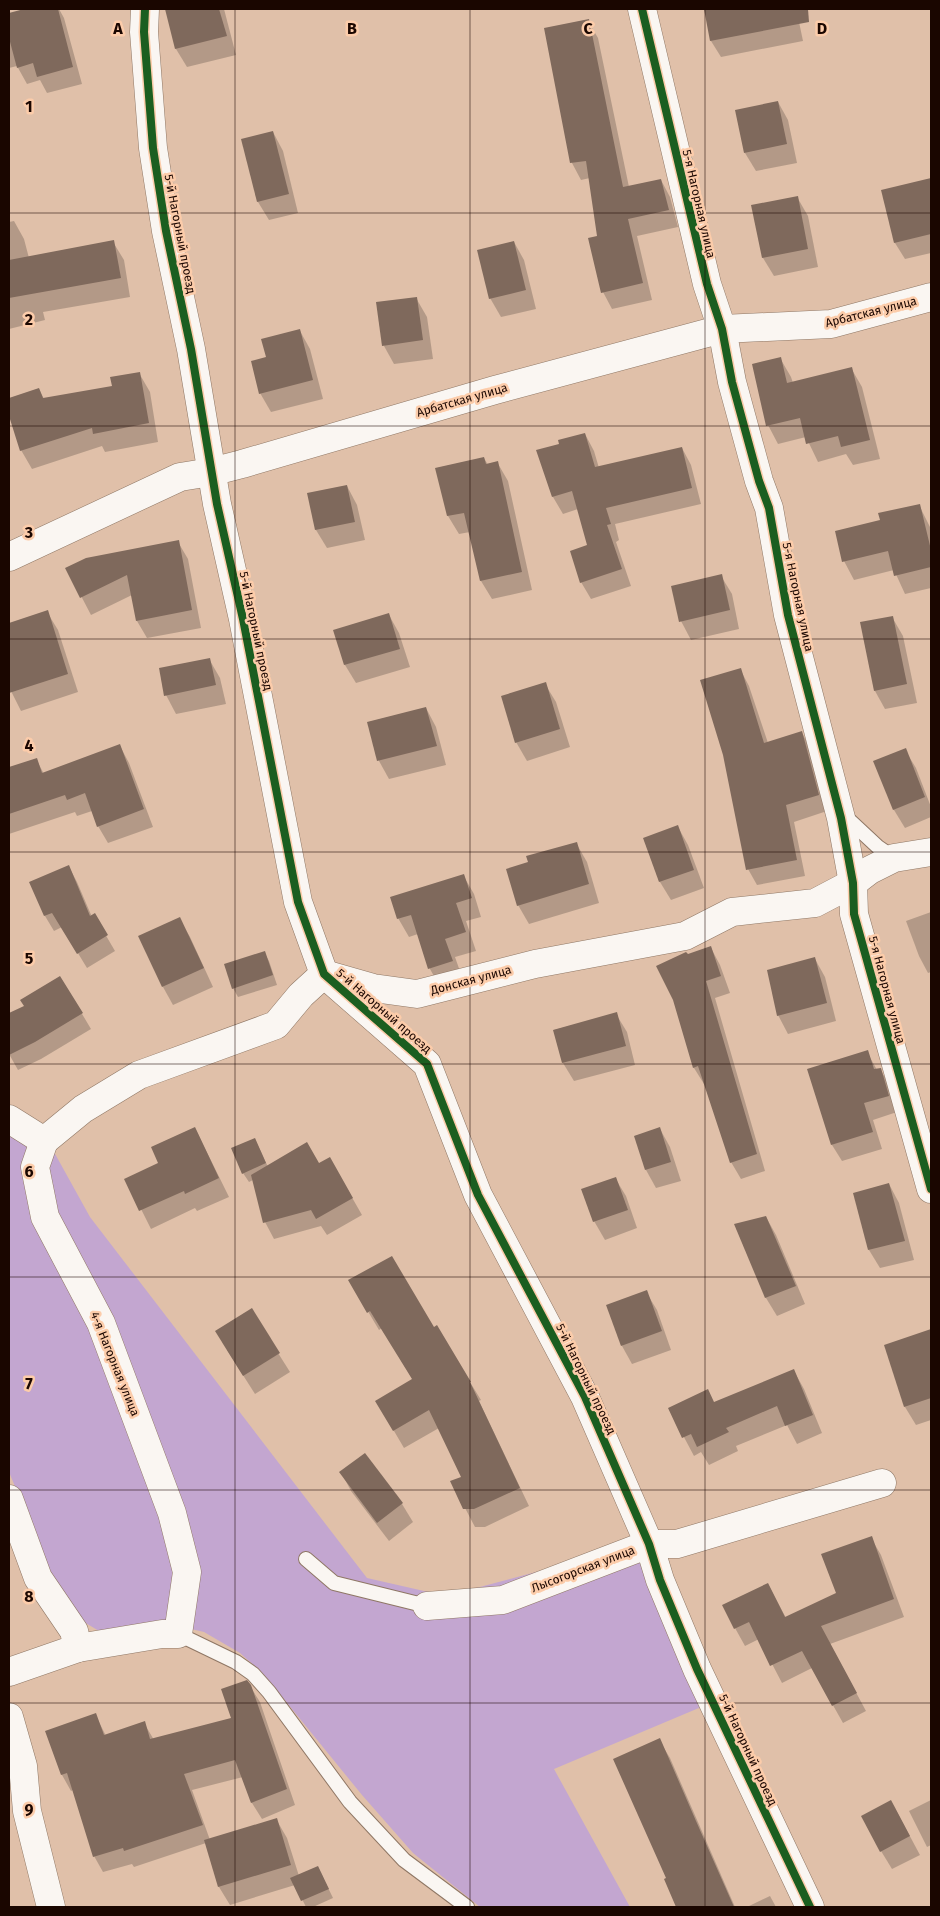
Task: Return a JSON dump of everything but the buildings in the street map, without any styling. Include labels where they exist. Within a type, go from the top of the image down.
[{"type":"street","name":"5-й Нагорный проезд","points":[[145,9],[144,32],[153,148],[166,231],[191,349],[211,472],[243,619],[298,902],[324,974],[428,1064],[478,1195],[586,1396],[649,1544],[660,1580],[697,1669],[810,1907]]},
{"type":"street","name":"5-я Нагорная улица","points":[[642,9],[706,284],[722,329],[732,382],[759,481],[769,508],[788,615],[841,818],[853,883],[854,914],[931,1189]]},
{"type":"street","name":"Арбатская улица","points":[[9,557],[180,477],[211,472],[495,390],[722,329],[830,324],[931,297]]},
{"type":"street","name":"Донская улица","points":[[324,974],[373,988],[417,994],[534,964],[685,936],[732,912],[815,903],[894,858],[931,852]]},
{"type":"street","points":[[9,1119],[44,1141],[83,1109],[139,1075],[276,1025],[302,995],[324,974]]},
{"type":"street","name":"4-я Нагорная улица","points":[[44,1141],[35,1167],[45,1217],[101,1323],[172,1513],[187,1572],[178,1634]]},
{"type":"street","name":"Лысогорская улица","points":[[427,1606],[503,1600],[649,1544],[676,1544],[882,1483]]},
{"type":"street","points":[[9,1499],[38,1578],[74,1631],[78,1648]]},
{"type":"street","points":[[9,1672],[78,1648],[162,1634],[178,1634]]},
{"type":"street","points":[[9,1718],[23,1766],[27,1811],[51,1907]]},
{"type":"lane","points":[[841,818],[848,819],[878,847],[894,858]]},
{"type":"lane","points":[[306,1559],[334,1582],[427,1606]]},
{"type":"lane","points":[[178,1634],[236,1662],[253,1674],[269,1692],[350,1802],[404,1860],[467,1907]]},
{"type":"shaded area","points":[[9,1130],[54,1152],[90,1217],[367,1578],[446,1596],[618,1550],[641,1560],[706,1705],[554,1769],[630,1907],[480,1907],[413,1853],[362,1795],[274,1687],[240,1653],[204,1632],[174,1625],[99,1631],[84,1622],[49,1573],[9,1472]]},
{"type":"cycle path","points":[[145,9],[144,32],[153,148],[166,231],[191,349],[217,504],[243,619],[298,902],[324,974],[427,1064],[478,1195],[585,1397],[649,1544],[660,1580],[697,1669],[810,1907]]},
{"type":"cycle path","points":[[642,9],[707,284],[722,329],[732,382],[759,481],[769,508],[788,615],[841,818],[853,883],[854,914],[931,1189]]}]
